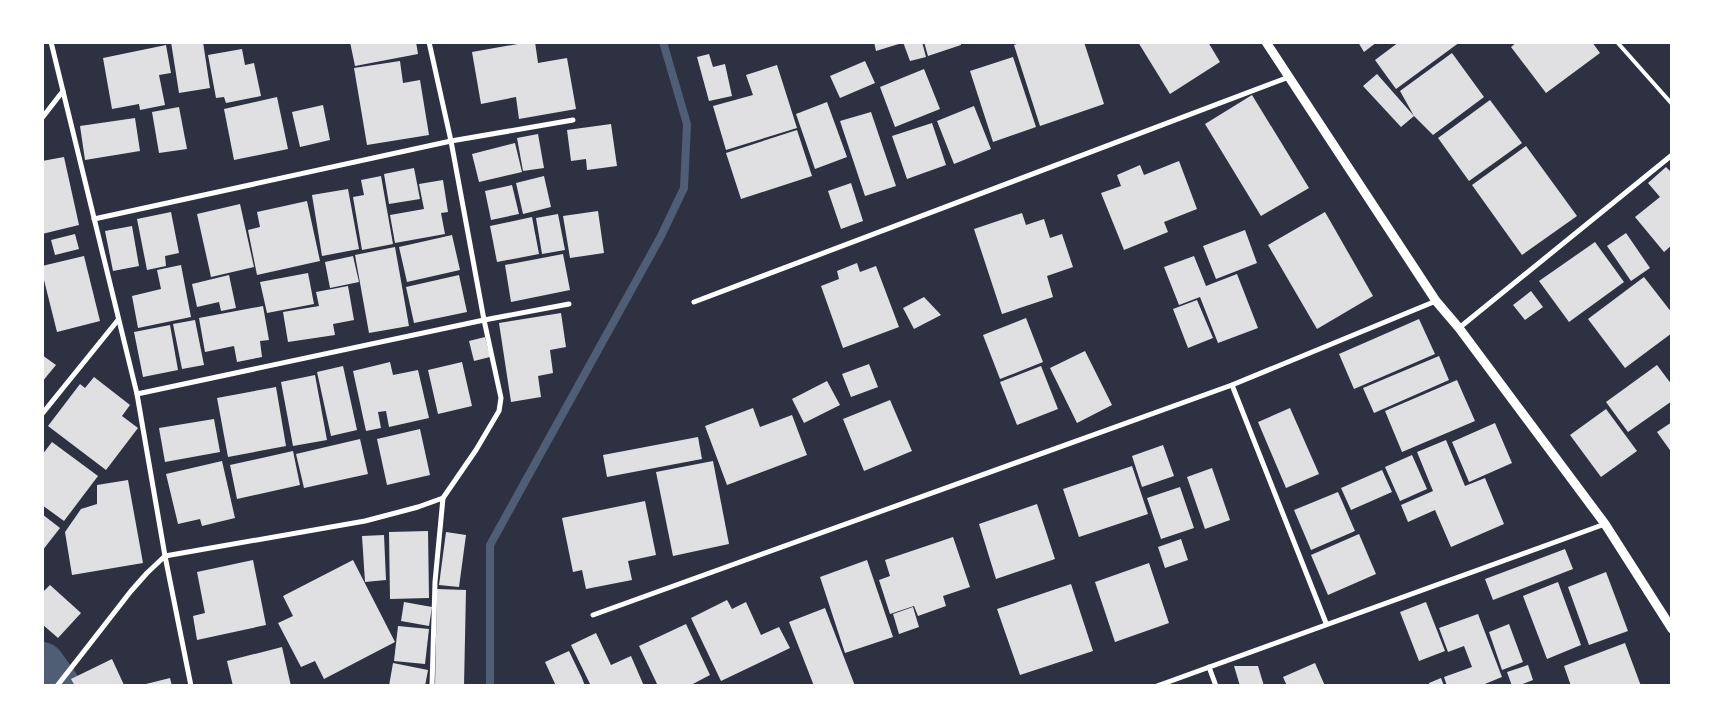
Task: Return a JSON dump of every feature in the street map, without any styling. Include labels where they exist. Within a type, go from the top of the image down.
[{"type":"street","points":[[51,42],[137,394],[165,556],[191,686]]},
{"type":"street","points":[[429,42],[451,142],[484,320],[501,398],[499,411],[476,450],[443,498],[435,582],[432,686]]},
{"type":"street","points":[[1266,42],[1436,301],[1459,328],[1605,524],[1672,629]]},
{"type":"street","points":[[694,302],[1289,77]]},
{"type":"street","points":[[42,118],[63,92]]},
{"type":"street","points":[[94,219],[451,142],[573,120]]},
{"type":"street","points":[[1459,328],[1672,155]]},
{"type":"street","points":[[593,615],[1232,385],[1436,301]]},
{"type":"street","points":[[137,394],[484,320],[569,304]]},
{"type":"street","points":[[42,414],[118,320]]},
{"type":"street","points":[[1232,385],[1326,623]]},
{"type":"street","points":[[57,686],[131,591],[165,556],[365,521],[418,507],[443,498]]},
{"type":"street","points":[[1156,686],[1326,623],[1605,524]]},
{"type":"street","points":[[1209,667],[1216,686]]},
{"type":"lane","points":[[1617,42],[1672,104]]},
{"type":"building","points":[[171,42],[203,42],[210,88],[179,93]]},
{"type":"building","points":[[350,42],[416,42],[418,54],[355,66]]},
{"type":"building","points":[[535,42],[538,63],[567,58],[576,109],[519,119],[516,97],[481,104],[472,52]]},
{"type":"building","points":[[874,42],[902,42],[902,43],[876,51]]},
{"type":"building","points":[[903,42],[922,42],[926,57],[910,61]]},
{"type":"building","points":[[924,42],[960,42],[961,45],[928,56]]},
{"type":"building","points":[[1022,42],[1084,42],[1104,104],[1040,126],[1014,45]]},
{"type":"building","points":[[1138,42],[1208,42],[1220,62],[1170,94]]},
{"type":"building","points":[[1358,42],[1377,42],[1364,52]]},
{"type":"building","points":[[1399,42],[1460,42],[1396,89],[1375,60]]},
{"type":"building","points":[[1517,42],[1592,42],[1600,53],[1546,93],[1511,47]]},
{"type":"building","points":[[166,45],[171,73],[159,75],[165,105],[140,110],[139,104],[112,109],[103,58]]},
{"type":"building","points":[[242,49],[245,65],[254,63],[261,96],[226,103],[224,97],[216,98],[208,55]]},
{"type":"building","points":[[1452,53],[1484,97],[1433,135],[1414,116],[1400,91]]},
{"type":"building","points":[[709,54],[713,67],[725,64],[732,96],[709,101],[697,57]]},
{"type":"building","points":[[1013,57],[1036,127],[993,142],[970,71]]},
{"type":"building","points":[[400,61],[403,83],[420,80],[429,135],[367,145],[354,68]]},
{"type":"building","points":[[865,61],[875,83],[840,98],[830,76]]},
{"type":"building","points":[[777,65],[797,128],[726,150],[713,106],[753,95],[746,75]]},
{"type":"building","points":[[924,69],[940,109],[895,127],[880,87]]},
{"type":"building","points":[[1377,74],[1414,116],[1401,127],[1363,86]]},
{"type":"building","points":[[1252,95],[1309,188],[1261,216],[1205,124]]},
{"type":"building","points":[[277,97],[288,149],[234,160],[224,109]]},
{"type":"building","points":[[1490,100],[1522,143],[1469,181],[1438,138]]},
{"type":"building","points":[[827,102],[847,157],[815,169],[796,114]]},
{"type":"building","points":[[323,105],[330,140],[300,147],[292,112]]},
{"type":"building","points":[[974,106],[991,149],[954,164],[937,121]]},
{"type":"building","points":[[179,107],[187,149],[159,153],[152,112]]},
{"type":"building","points":[[871,112],[896,186],[865,196],[840,121]]},
{"type":"building","points":[[135,118],[140,151],[85,160],[80,126]]},
{"type":"building","points":[[932,123],[946,165],[907,179],[892,136]]},
{"type":"building","points":[[611,124],[617,166],[587,170],[586,159],[571,161],[567,130]]},
{"type":"building","points":[[797,130],[812,176],[741,199],[726,153]]},
{"type":"building","points":[[538,134],[544,168],[523,171],[517,138]]},
{"type":"building","points":[[515,143],[522,172],[479,182],[472,154]]},
{"type":"building","points":[[1526,146],[1577,216],[1522,255],[1472,185]]},
{"type":"building","points":[[64,157],[79,225],[42,234],[42,172],[44,171],[42,161]]},
{"type":"building","points":[[1179,161],[1197,209],[1164,222],[1168,232],[1124,250],[1101,193],[1121,186],[1117,175],[1140,165],[1144,175]]},
{"type":"building","points":[[1666,167],[1672,173],[1672,245],[1664,252],[1635,217],[1660,197],[1648,183]]},
{"type":"building","points":[[414,168],[420,199],[389,204],[384,174]]},
{"type":"building","points":[[381,176],[393,244],[362,250],[353,197],[364,195],[361,180]]},
{"type":"building","points":[[544,176],[551,207],[523,214],[516,183]]},
{"type":"building","points":[[443,180],[448,212],[441,213],[445,234],[395,243],[390,215],[424,209],[419,184]]},
{"type":"building","points":[[851,183],[863,221],[841,229],[828,191]]},
{"type":"building","points":[[512,185],[519,214],[491,220],[485,191]]},
{"type":"building","points":[[348,189],[359,249],[322,256],[312,195]]},
{"type":"building","points":[[307,201],[320,261],[257,275],[248,230],[260,227],[257,212]]},
{"type":"building","points":[[240,204],[254,267],[211,277],[197,214]]},
{"type":"building","points":[[598,211],[604,253],[570,258],[563,216]]},
{"type":"building","points":[[171,212],[179,253],[165,256],[166,266],[147,270],[137,219]]},
{"type":"building","points":[[1325,212],[1373,296],[1317,329],[1268,245]]},
{"type":"building","points":[[1022,213],[1026,225],[1044,219],[1050,238],[1062,234],[1073,267],[1047,276],[1053,297],[1002,314],[974,229]]},
{"type":"building","points":[[558,214],[565,250],[542,254],[536,218]]},
{"type":"building","points":[[532,217],[539,254],[497,262],[490,226]]},
{"type":"building","points":[[132,226],[139,266],[113,271],[105,231]]},
{"type":"building","points":[[1245,230],[1257,263],[1216,279],[1203,246]]},
{"type":"building","points":[[1626,233],[1650,268],[1631,281],[1607,246]]},
{"type":"building","points":[[75,234],[79,249],[55,255],[51,240]]},
{"type":"building","points":[[452,235],[460,270],[407,282],[399,247]]},
{"type":"building","points":[[1595,242],[1624,282],[1569,322],[1539,281]]},
{"type":"building","points":[[395,247],[409,326],[369,333],[355,255]]},
{"type":"building","points":[[563,254],[570,290],[511,302],[505,265]]},
{"type":"building","points":[[84,256],[100,321],[57,332],[42,266]]},
{"type":"building","points":[[353,256],[359,282],[330,288],[325,262]]},
{"type":"building","points":[[1194,256],[1206,286],[1237,274],[1258,328],[1218,343],[1200,297],[1179,305],[1164,267]]},
{"type":"building","points":[[857,263],[860,272],[876,266],[899,327],[843,348],[821,286],[839,279],[837,271]]},
{"type":"building","points":[[181,265],[191,317],[138,328],[132,296],[161,289],[157,270]]},
{"type":"building","points":[[308,273],[314,304],[267,313],[260,282]]},
{"type":"building","points":[[229,275],[236,308],[221,311],[219,302],[197,307],[192,284]]},
{"type":"building","points":[[459,275],[467,312],[414,323],[406,287]]},
{"type":"building","points":[[1644,277],[1672,313],[1672,333],[1625,368],[1588,319]]},
{"type":"building","points":[[348,286],[354,320],[333,324],[335,335],[288,342],[283,312],[319,306],[316,292]]},
{"type":"building","points":[[1531,291],[1543,307],[1525,320],[1513,305]]},
{"type":"building","points":[[924,297],[941,315],[914,329],[903,308]]},
{"type":"building","points":[[1197,300],[1213,338],[1188,348],[1173,309]]},
{"type":"building","points":[[263,306],[269,340],[260,341],[262,357],[237,362],[234,346],[205,352],[199,318]]},
{"type":"building","points":[[561,313],[566,347],[550,350],[553,373],[538,376],[541,397],[511,402],[499,323]]},
{"type":"building","points":[[1026,318],[1043,362],[1000,379],[983,335]]},
{"type":"building","points":[[1419,319],[1435,354],[1354,389],[1339,354]]},
{"type":"building","points":[[195,320],[204,365],[182,369],[173,324]]},
{"type":"building","points":[[170,325],[178,370],[143,377],[134,332]]},
{"type":"building","points":[[485,337],[490,357],[474,361],[469,341]]},
{"type":"building","points":[[1085,351],[1112,405],[1077,423],[1050,368]]},
{"type":"building","points":[[42,355],[56,365],[42,382]]},
{"type":"building","points":[[1439,356],[1449,380],[1374,413],[1363,388]]},
{"type":"building","points":[[390,362],[393,375],[418,370],[429,418],[389,427],[386,411],[378,412],[381,428],[366,431],[353,371]]},
{"type":"building","points":[[462,362],[472,406],[438,414],[428,370]]},
{"type":"building","points":[[869,364],[878,387],[851,397],[842,374]]},
{"type":"building","points":[[1657,365],[1672,385],[1672,401],[1628,432],[1606,402]]},
{"type":"building","points":[[343,366],[357,430],[331,436],[317,372]]},
{"type":"building","points":[[1041,366],[1058,409],[1017,425],[1000,382]]},
{"type":"building","points":[[315,375],[327,440],[293,446],[281,382]]},
{"type":"building","points":[[94,377],[130,405],[122,416],[138,428],[106,470],[48,426],[80,384],[85,388]]},
{"type":"building","points":[[1457,380],[1475,421],[1402,452],[1385,411]]},
{"type":"building","points":[[827,381],[840,405],[804,423],[792,399]]},
{"type":"building","points":[[276,387],[286,446],[228,457],[217,398]]},
{"type":"building","points":[[890,400],[912,451],[864,471],[843,419]]},
{"type":"building","points":[[753,408],[760,427],[792,415],[807,455],[727,485],[705,426]]},
{"type":"building","points":[[1290,408],[1319,474],[1286,488],[1258,422]]},
{"type":"building","points":[[1606,409],[1637,451],[1601,477],[1570,435]]},
{"type":"building","points":[[214,419],[220,452],[165,462],[159,428]]},
{"type":"building","points":[[1672,422],[1672,453],[1657,432]]},
{"type":"building","points":[[1495,423],[1512,463],[1469,482],[1452,442]]},
{"type":"building","points":[[420,429],[430,475],[387,485],[377,439]]},
{"type":"building","points":[[698,437],[702,459],[607,477],[603,455]]},
{"type":"building","points":[[360,439],[368,474],[304,488],[296,454]]},
{"type":"building","points":[[1446,440],[1465,486],[1485,478],[1504,524],[1451,547],[1435,510],[1408,522],[1401,505],[1433,491],[1417,452]]},
{"type":"building","points":[[52,442],[98,476],[64,521],[42,505],[42,455]]},
{"type":"building","points":[[1163,445],[1174,476],[1142,487],[1132,456]]},
{"type":"building","points":[[293,451],[300,485],[237,499],[230,465]]},
{"type":"building","points":[[1412,455],[1427,489],[1400,501],[1385,467]]},
{"type":"building","points":[[222,461],[235,518],[202,526],[200,519],[178,524],[166,474]]},
{"type":"building","points":[[713,461],[729,544],[673,556],[656,472]]},
{"type":"building","points":[[1132,466],[1148,514],[1079,537],[1063,489]]},
{"type":"building","points":[[1212,468],[1230,520],[1205,529],[1187,477]]},
{"type":"building","points":[[1382,470],[1392,492],[1351,510],[1341,488]]},
{"type":"building","points":[[128,480],[143,563],[72,575],[65,532],[81,509],[97,504],[97,485]]},
{"type":"building","points":[[1180,487],[1194,528],[1161,539],[1147,498]]},
{"type":"building","points":[[1338,492],[1355,531],[1311,550],[1294,510]]},
{"type":"building","points":[[645,501],[656,555],[628,561],[632,580],[586,589],[582,570],[573,572],[562,518]]},
{"type":"building","points":[[1037,504],[1055,559],[996,579],[979,524]]},
{"type":"building","points":[[42,514],[60,528],[42,551]]},
{"type":"building","points":[[428,531],[429,598],[390,599],[389,532]]},
{"type":"building","points":[[446,532],[466,535],[459,587],[439,585]]},
{"type":"building","points":[[1359,534],[1376,574],[1328,595],[1311,555]]},
{"type":"building","points":[[384,535],[386,580],[365,582],[362,536]]},
{"type":"building","points":[[953,537],[970,587],[943,596],[946,606],[918,616],[914,606],[890,614],[879,580],[890,576],[885,560]]},
{"type":"building","points":[[1181,539],[1188,560],[1165,568],[1158,547]]},
{"type":"building","points":[[1565,549],[1573,569],[1493,600],[1485,579]]},
{"type":"building","points":[[253,560],[266,625],[197,640],[193,616],[205,613],[197,572]]},
{"type":"building","points":[[353,560],[395,642],[324,679],[315,661],[301,667],[278,623],[293,616],[283,596]]},
{"type":"building","points":[[867,560],[893,637],[845,653],[820,577]]},
{"type":"building","points":[[1149,563],[1169,623],[1115,642],[1095,582]]},
{"type":"building","points":[[1606,572],[1628,631],[1589,645],[1568,587]]},
{"type":"building","points":[[1558,582],[1581,645],[1547,659],[1523,596]]},
{"type":"building","points":[[1071,584],[1093,651],[1020,675],[997,609]]},
{"type":"building","points":[[50,585],[81,613],[58,638],[42,624],[42,593]]},
{"type":"building","points":[[437,589],[466,590],[464,686],[435,686]]},
{"type":"building","points":[[727,600],[732,609],[746,602],[761,635],[779,627],[790,648],[721,681],[691,618]]},
{"type":"building","points":[[404,602],[432,607],[429,626],[401,621]]},
{"type":"building","points":[[1426,602],[1445,651],[1419,661],[1400,612]]},
{"type":"building","points":[[913,607],[919,627],[899,634],[893,614]]},
{"type":"building","points":[[825,608],[855,686],[814,686],[789,622]]},
{"type":"building","points":[[1478,614],[1502,677],[1480,686],[1447,686],[1444,677],[1472,667],[1464,646],[1448,652],[1439,628]]},
{"type":"building","points":[[686,624],[710,675],[689,686],[658,686],[639,646]]},
{"type":"building","points":[[1509,624],[1523,662],[1502,670],[1489,632]]},
{"type":"building","points":[[398,626],[429,629],[425,664],[394,661]]},
{"type":"building","points":[[596,633],[611,665],[631,656],[644,686],[591,686],[571,645]]},
{"type":"building","points":[[1625,643],[1641,686],[1571,686],[1564,666]]},
{"type":"building","points":[[282,647],[291,686],[268,686],[268,684],[261,686],[233,686],[227,661]]},
{"type":"building","points":[[569,651],[585,686],[556,686],[545,662]]},
{"type":"building","points":[[112,659],[124,685],[75,686],[71,679]]},
{"type":"building","points":[[393,663],[428,670],[425,686],[389,686]]},
{"type":"building","points":[[1315,663],[1325,686],[1287,686],[1283,677]]},
{"type":"building","points":[[1528,665],[1533,680],[1512,686],[1507,672]]},
{"type":"building","points":[[1234,666],[1258,666],[1264,686],[1240,686]]},
{"type":"building","points":[[170,678],[172,686],[142,686],[142,685]]},
{"type":"building","points":[[1441,678],[1444,686],[1430,686],[1429,683]]},
{"type":"waterway","points":[[490,686],[490,545],[660,238],[684,188],[687,124],[663,42]]},
{"type":"waterway","points":[[42,665],[57,686]]}]
